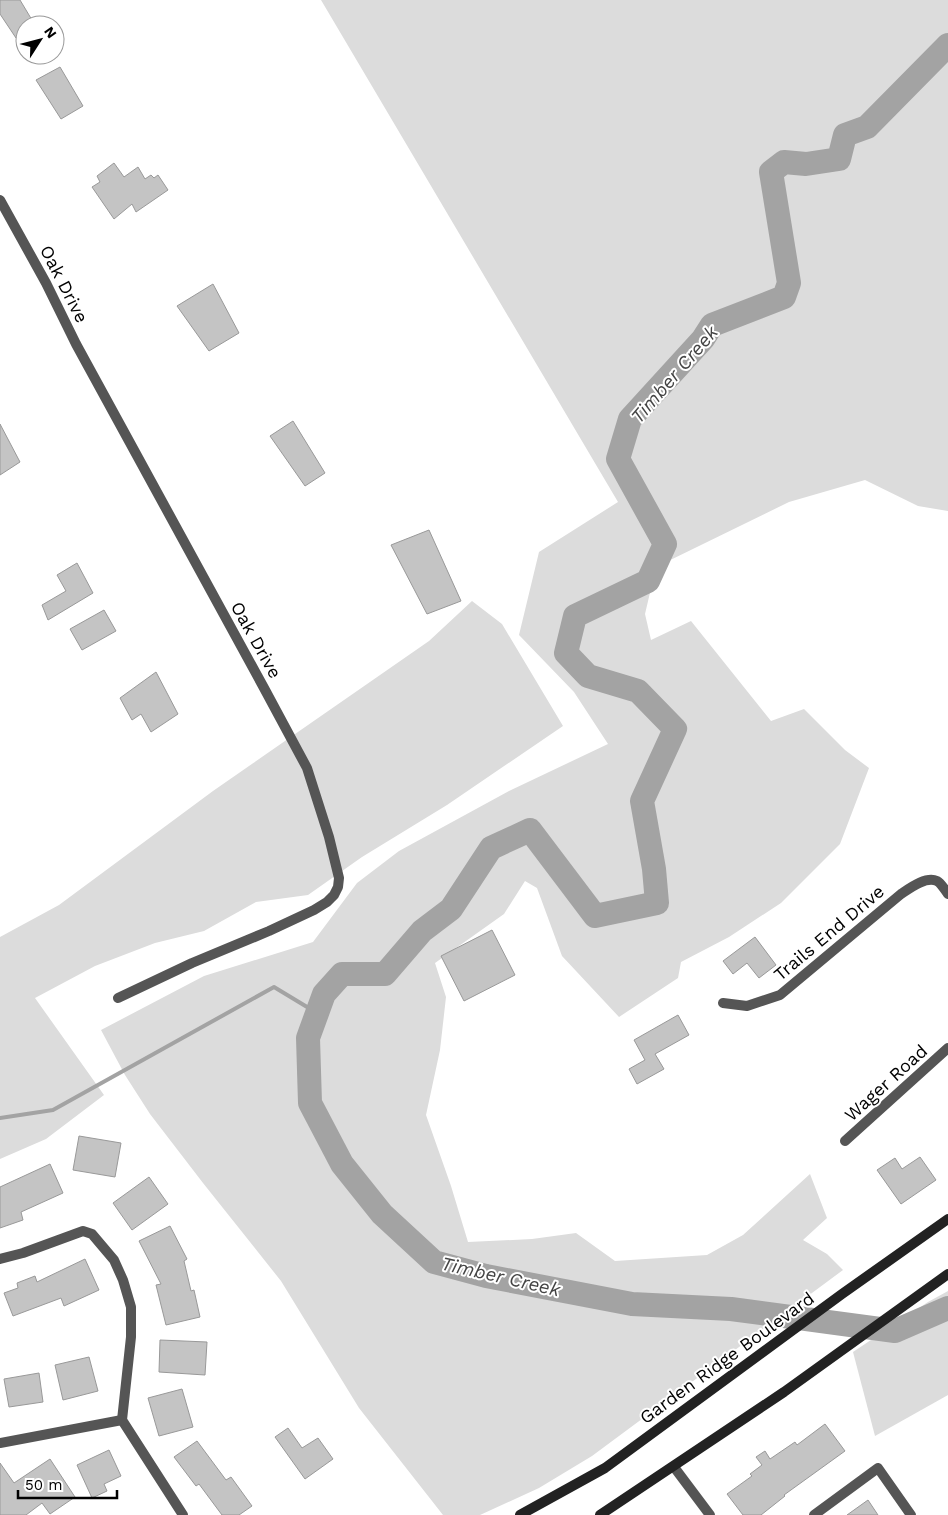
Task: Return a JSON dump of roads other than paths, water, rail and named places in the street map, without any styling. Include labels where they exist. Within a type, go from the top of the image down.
[{"type":"main road","name":"Garden Ridge Boulevard","points":[[522,1515],[604,1468],[744,1364],[948,1219]]},
{"type":"main road","points":[[600,1515],[784,1392],[948,1274]]},
{"type":"street","name":"Oak Drive","points":[[0,200],[306,768],[329,838],[339,878],[338,887],[334,895],[314,910],[269,932],[192,963],[118,998]]},
{"type":"street","name":"Trails End Drive","points":[[723,1003],[747,1006],[780,995],[901,894],[915,885],[929,880],[937,881],[948,894]]},
{"type":"street","name":"Wager Road","points":[[845,1141],[948,1048]]},
{"type":"street","points":[[0,1259],[23,1253],[83,1230],[92,1234],[114,1260],[123,1280],[131,1307],[132,1337],[122,1420],[183,1515]]},
{"type":"street","points":[[0,1444],[122,1420]]},
{"type":"street","points":[[674,1467],[710,1515]]},
{"type":"street","points":[[814,1515],[878,1468],[911,1515]]},
{"type":"waterway","name":"Timber Creek","points":[[948,45],[867,127],[845,135],[839,159],[806,164],[784,162],[771,172],[789,283],[784,297],[712,325],[703,339],[630,419],[618,459],[665,544],[648,581],[575,616],[566,653],[588,676],[638,691],[675,729],[642,801],[654,869],[657,903],[595,916],[530,830],[491,848],[451,909],[422,931],[385,974],[342,974],[324,994],[308,1038],[310,1103],[342,1164],[382,1214],[434,1262],[486,1276],[632,1304],[731,1309],[895,1331],[948,1308]]},
{"type":"waterway","points":[[0,1118],[53,1110],[274,987],[317,1013]]}]
